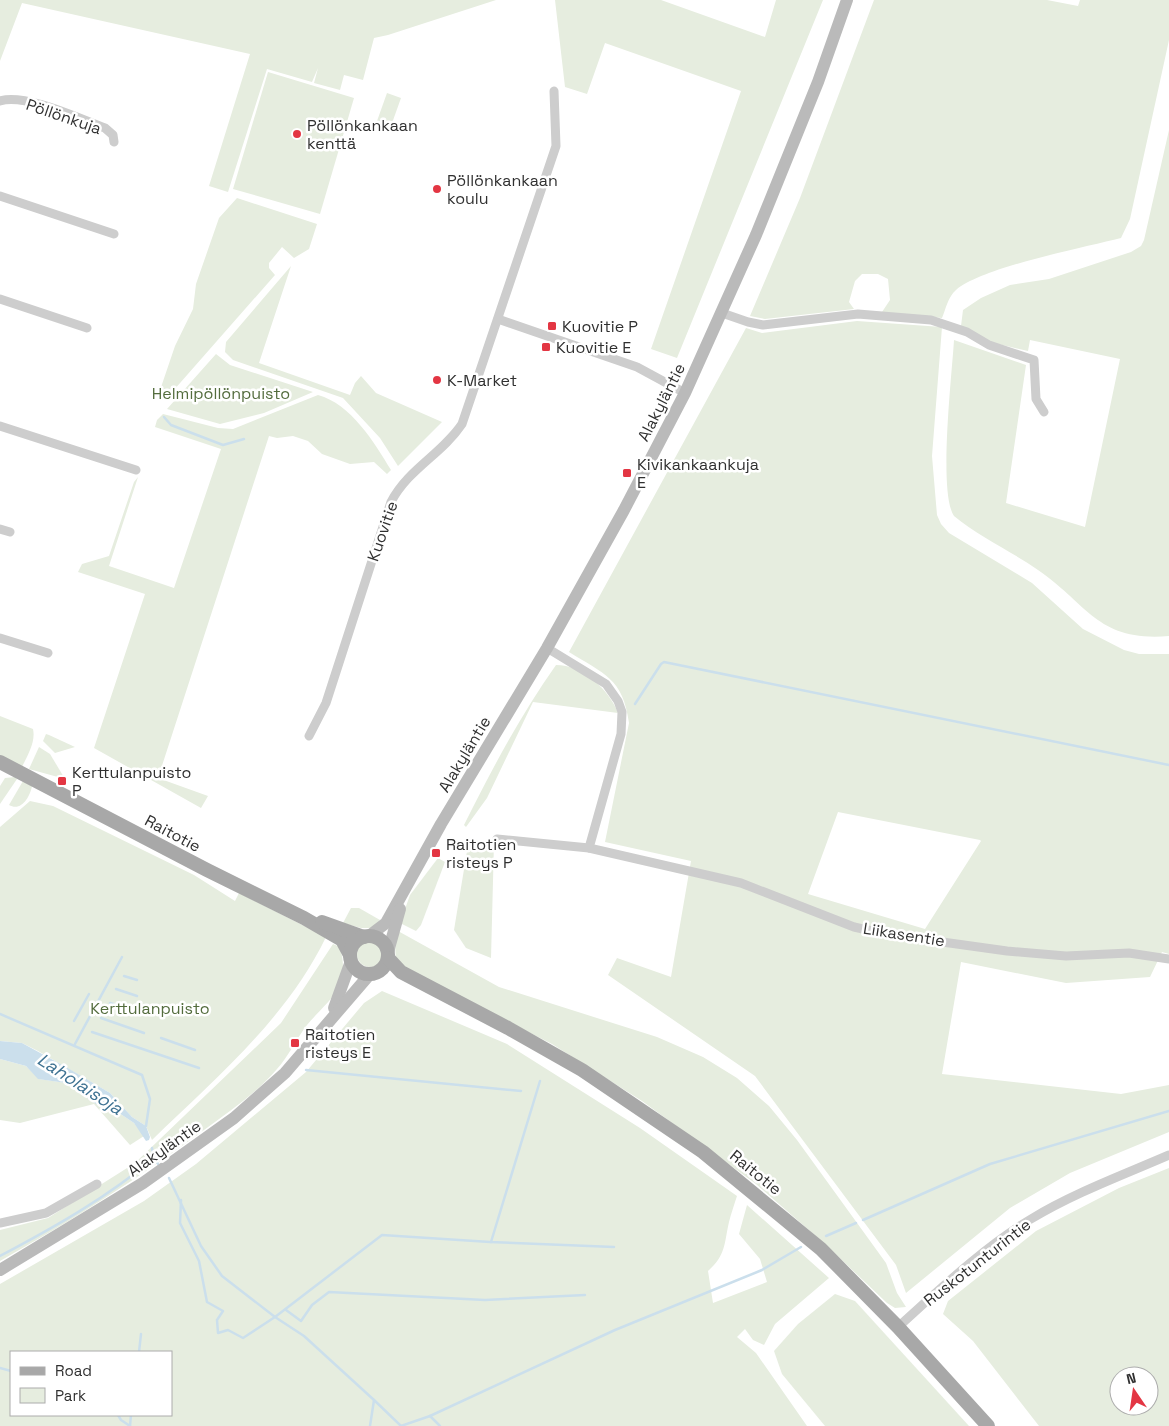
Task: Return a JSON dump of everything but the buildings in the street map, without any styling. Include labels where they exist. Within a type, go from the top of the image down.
[{"type":"main road","name":"Alakyläntie","points":[[366,936],[386,922],[547,648],[624,510],[685,393],[722,313],[818,82],[847,0]]},
{"type":"main road","name":"Raitotie","points":[[0,762],[207,870],[304,918],[342,940],[351,958]]},
{"type":"main road","name":"Alakyläntie","points":[[388,955],[394,926],[413,874]]},
{"type":"main road","name":"Raitotie","points":[[304,918],[366,936]]},
{"type":"main road","points":[[366,936],[381,940],[388,955],[385,964],[373,973],[358,970],[351,958],[354,944],[366,936]]},
{"type":"main road","name":"Raitotie","points":[[388,955],[401,972],[582,1070],[703,1152],[821,1249],[898,1327],[988,1426]]},
{"type":"main road","name":"Alakyläntie","points":[[325,1026],[341,994],[351,958]]},
{"type":"main road","name":"Alakyläntie","points":[[0,1270],[135,1188],[220,1130],[285,1073],[373,973]]},
{"type":"main road","name":"Raitotie","points":[[373,973],[457,1001]]},
{"type":"street","name":"Kuovitie","points":[[309,736],[326,703],[391,502],[407,477],[452,439],[462,424],[556,146],[554,91]]},
{"type":"street","name":"Pöllönkuja","points":[[4,99],[30,102],[106,128],[113,135],[114,142]]},
{"type":"street","points":[[0,196],[114,234]]},
{"type":"street","points":[[0,299],[87,328]]},
{"type":"street","points":[[722,313],[762,325],[858,314],[932,320],[947,324],[989,345],[1034,360],[1036,399],[1044,412]]},
{"type":"street","points":[[498,319],[637,367],[685,393]]},
{"type":"street","points":[[0,426],[136,470]]},
{"type":"street","points":[[0,528],[10,532]]},
{"type":"street","points":[[0,638],[48,653]]},
{"type":"street","points":[[547,648],[606,684],[618,701],[622,712],[621,734],[590,848]]},
{"type":"street","name":"Liikasentie","points":[[497,839],[590,848],[741,883],[854,927],[885,934],[1007,951],[1066,956],[1129,953],[1169,959]]},
{"type":"street","name":"Ruskotunturintie","points":[[898,1327],[985,1253],[1030,1219],[1076,1195],[1169,1155]]},
{"type":"street","points":[[0,1223],[46,1213],[97,1184]]},
{"type":"green space","points":[[0,0],[496,0],[374,38],[363,80],[344,75],[340,90],[314,83],[318,68],[312,82],[267,69],[228,192],[209,186],[250,54],[22,3],[0,61]]},
{"type":"green space","points":[[555,0],[661,0],[765,37],[776,0],[823,0],[677,358],[651,349],[741,91],[605,43],[587,94],[565,87]]},
{"type":"green space","points":[[874,0],[1047,0],[1078,6],[1080,0],[1169,0],[1169,40],[1130,219],[1121,238],[1010,266],[969,282],[953,293],[942,318],[882,312],[890,300],[888,279],[878,274],[862,274],[855,281],[849,302],[854,309],[765,319],[750,316],[800,198]]},
{"type":"green space","name":"Pöllönkankaan kenttä","points":[[268,72],[354,98],[320,214],[233,189]]},
{"type":"green space","points":[[387,93],[401,98],[391,126],[377,121]]},
{"type":"green space","points":[[1169,130],[1169,636],[1145,636],[1125,633],[1109,627],[1095,618],[1038,570],[974,531],[954,516],[949,503],[947,483],[947,432],[954,340],[1026,365],[1006,503],[1085,527],[1120,359],[1030,340],[1028,351],[990,342],[961,326],[963,310],[981,298],[1010,285],[1049,279],[1131,252],[1141,246],[1144,240]]},
{"type":"green space","points":[[237,198],[317,224],[309,249],[294,258],[282,247],[269,263],[269,268],[275,275],[166,399],[161,399],[158,396],[175,346],[193,309],[196,284],[219,218]]},
{"type":"green space","points":[[291,266],[259,363],[350,395],[355,383],[361,376],[376,393],[442,422],[398,466],[380,438],[343,398],[233,360],[225,352],[226,342]]},
{"type":"green space","points":[[857,321],[942,327],[932,456],[937,515],[941,524],[949,533],[1032,583],[1083,629],[1124,650],[1139,654],[1169,654],[1169,954],[1162,952],[1150,977],[1066,983],[961,962],[942,1074],[1121,1094],[1169,1085],[1169,1132],[1070,1173],[1010,1208],[906,1293],[896,1265],[755,1076],[608,975],[617,958],[671,977],[691,861],[605,842],[629,723],[622,696],[617,687],[602,672],[569,652],[746,328],[762,333]],"holes":[[[838,812],[980,840],[925,929],[808,894]]]},
{"type":"green space","name":"Helmipöllönpuisto","points":[[216,354],[230,365],[313,392],[264,413],[220,424],[167,409]]},
{"type":"green space","points":[[318,395],[341,407],[361,425],[391,470],[387,474],[374,462],[350,464],[322,454],[308,441],[293,436],[277,438],[269,436],[158,778],[208,796],[201,808],[94,748],[145,594],[78,572],[82,564],[109,556],[134,482],[138,477],[109,566],[174,588],[221,449],[155,427],[157,420],[163,414],[218,428],[233,429]]},
{"type":"green space","points":[[556,665],[575,669],[593,680],[608,695],[618,713],[533,702],[487,798],[466,827],[464,825],[507,743]]},
{"type":"green space","points":[[0,716],[33,729],[32,744],[22,767],[0,756]]},
{"type":"green space","points":[[46,734],[75,747],[55,753],[43,741]]},
{"type":"green space","points":[[39,747],[50,754],[65,779],[29,769]]},
{"type":"green space","points":[[15,777],[17,779],[0,804],[0,786],[5,778]]},
{"type":"green space","points":[[23,781],[32,786],[29,795],[21,805],[13,807],[9,805]]},
{"type":"green space","name":"Kerttulanpuisto","points":[[30,801],[53,806],[194,875],[235,901],[239,893],[326,937],[310,966],[271,1020],[225,1070],[152,1140],[146,1126],[132,1117],[110,1093],[22,1043],[0,1041],[0,827]]},
{"type":"green space","points":[[469,839],[494,842],[491,958],[466,948],[454,930]]},
{"type":"green space","points":[[438,858],[445,862],[421,925],[416,931],[400,923],[410,895]]},
{"type":"green space","points":[[351,908],[359,908],[380,920],[372,928],[361,928],[343,923]]},
{"type":"green space","points":[[398,931],[499,987],[657,1037],[703,1057],[737,1078],[769,1106],[797,1140],[886,1263],[897,1293],[906,1307],[895,1308],[887,1303],[825,1244],[756,1184],[642,1101],[552,1044],[411,973],[396,961],[395,945]]},
{"type":"green space","points":[[370,941],[379,945],[383,954],[379,963],[370,967],[361,963],[357,954],[361,945]]},
{"type":"green space","points":[[333,944],[340,947],[343,961],[343,973],[336,991],[307,1025],[281,1064],[261,1086],[204,1130],[130,1182],[79,1215],[0,1261],[0,1230],[48,1218],[135,1163],[281,1023]]},
{"type":"green space","points":[[382,991],[507,1044],[640,1128],[737,1196],[723,1249],[718,1260],[708,1271],[713,1303],[767,1282],[760,1259],[739,1234],[747,1205],[829,1278],[775,1324],[764,1345],[753,1340],[745,1329],[737,1337],[756,1353],[807,1426],[0,1426],[0,1284],[144,1201],[196,1164],[306,1072],[364,1003]]},
{"type":"green space","points":[[0,1059],[26,1066],[39,1079],[66,1083],[84,1096],[107,1105],[134,1123],[144,1136],[130,1145],[94,1104],[20,1123],[0,1120]]},
{"type":"green space","points":[[1169,1168],[1169,1426],[1039,1426],[973,1341],[943,1314],[948,1301],[1036,1231],[1119,1188]]},
{"type":"green space","points":[[835,1294],[855,1301],[969,1426],[825,1426],[782,1374],[774,1351],[798,1324]]},
{"type":"water","name":"Laholaisoja","points":[[0,1041],[22,1043],[110,1093],[132,1117],[146,1126],[150,1137],[149,1140],[146,1141],[134,1123],[107,1105],[99,1106],[66,1083],[38,1079],[26,1066],[0,1059]]},
{"type":"waterway","points":[[164,417],[171,425],[223,445],[244,439]]},
{"type":"waterway","points":[[635,704],[664,662],[1169,765]]},
{"type":"waterway","points":[[75,1044],[122,957]]},
{"type":"waterway","points":[[124,976],[137,980]]},
{"type":"waterway","points":[[116,989],[137,996]]},
{"type":"waterway","points":[[74,1021],[89,994]]},
{"type":"waterway","points":[[110,1003],[141,1013]]},
{"type":"waterway","points":[[0,1014],[142,1075],[150,1099],[146,1126]]},
{"type":"waterway","points":[[101,1018],[144,1033]]},
{"type":"waterway","points":[[92,1032],[199,1068]]},
{"type":"waterway","points":[[161,1038],[195,1050]]},
{"type":"waterway","points":[[306,1070],[521,1091]]},
{"type":"waterway","points":[[491,1242],[540,1081]]},
{"type":"waterway","points":[[863,1220],[990,1164],[1169,1111]]},
{"type":"waterway","points":[[152,1148],[153,1155],[158,1164]]},
{"type":"waterway","points":[[0,1256],[80,1211],[118,1186],[154,1158]]},
{"type":"waterway","points":[[169,1178],[201,1246],[222,1276],[275,1317],[304,1336],[374,1400],[370,1426]]},
{"type":"waterway","points":[[181,1200],[180,1223],[199,1261],[207,1302],[223,1311],[217,1320],[218,1333],[228,1330],[243,1338],[275,1317],[382,1235],[614,1247]]},
{"type":"waterway","points":[[826,1236],[856,1223]]},
{"type":"waterway","points":[[430,1416],[615,1330],[762,1270],[801,1247]]},
{"type":"waterway","points":[[286,1310],[301,1321],[312,1305],[329,1292],[485,1300],[585,1295]]},
{"type":"waterway","points":[[139,1351],[141,1334]]},
{"type":"waterway","points":[[0,1368],[10,1371]]},
{"type":"waterway","points":[[374,1400],[401,1426]]},
{"type":"waterway","points":[[119,1416],[130,1426]]},
{"type":"waterway","points":[[130,1426],[131,1416]]},
{"type":"waterway","points":[[401,1426],[430,1416],[440,1426]]},
{"type":"place","name":"Pöllönkankaan kenttä","points":[[297,134]]},
{"type":"place","name":"Pöllönkankaan koulu","points":[[437,189]]},
{"type":"place","name":"Kuovitie P","points":[[552,326]]},
{"type":"place","name":"Kuovitie E","points":[[546,347]]},
{"type":"place","name":"K-Market","points":[[437,380]]},
{"type":"place","name":"Kivikankaankuja E","points":[[627,473]]},
{"type":"place","name":"Kerttulanpuisto P","points":[[62,781]]},
{"type":"place","name":"Raitotien risteys P","points":[[436,853]]},
{"type":"place","name":"Raitotien risteys E","points":[[295,1043]]}]
